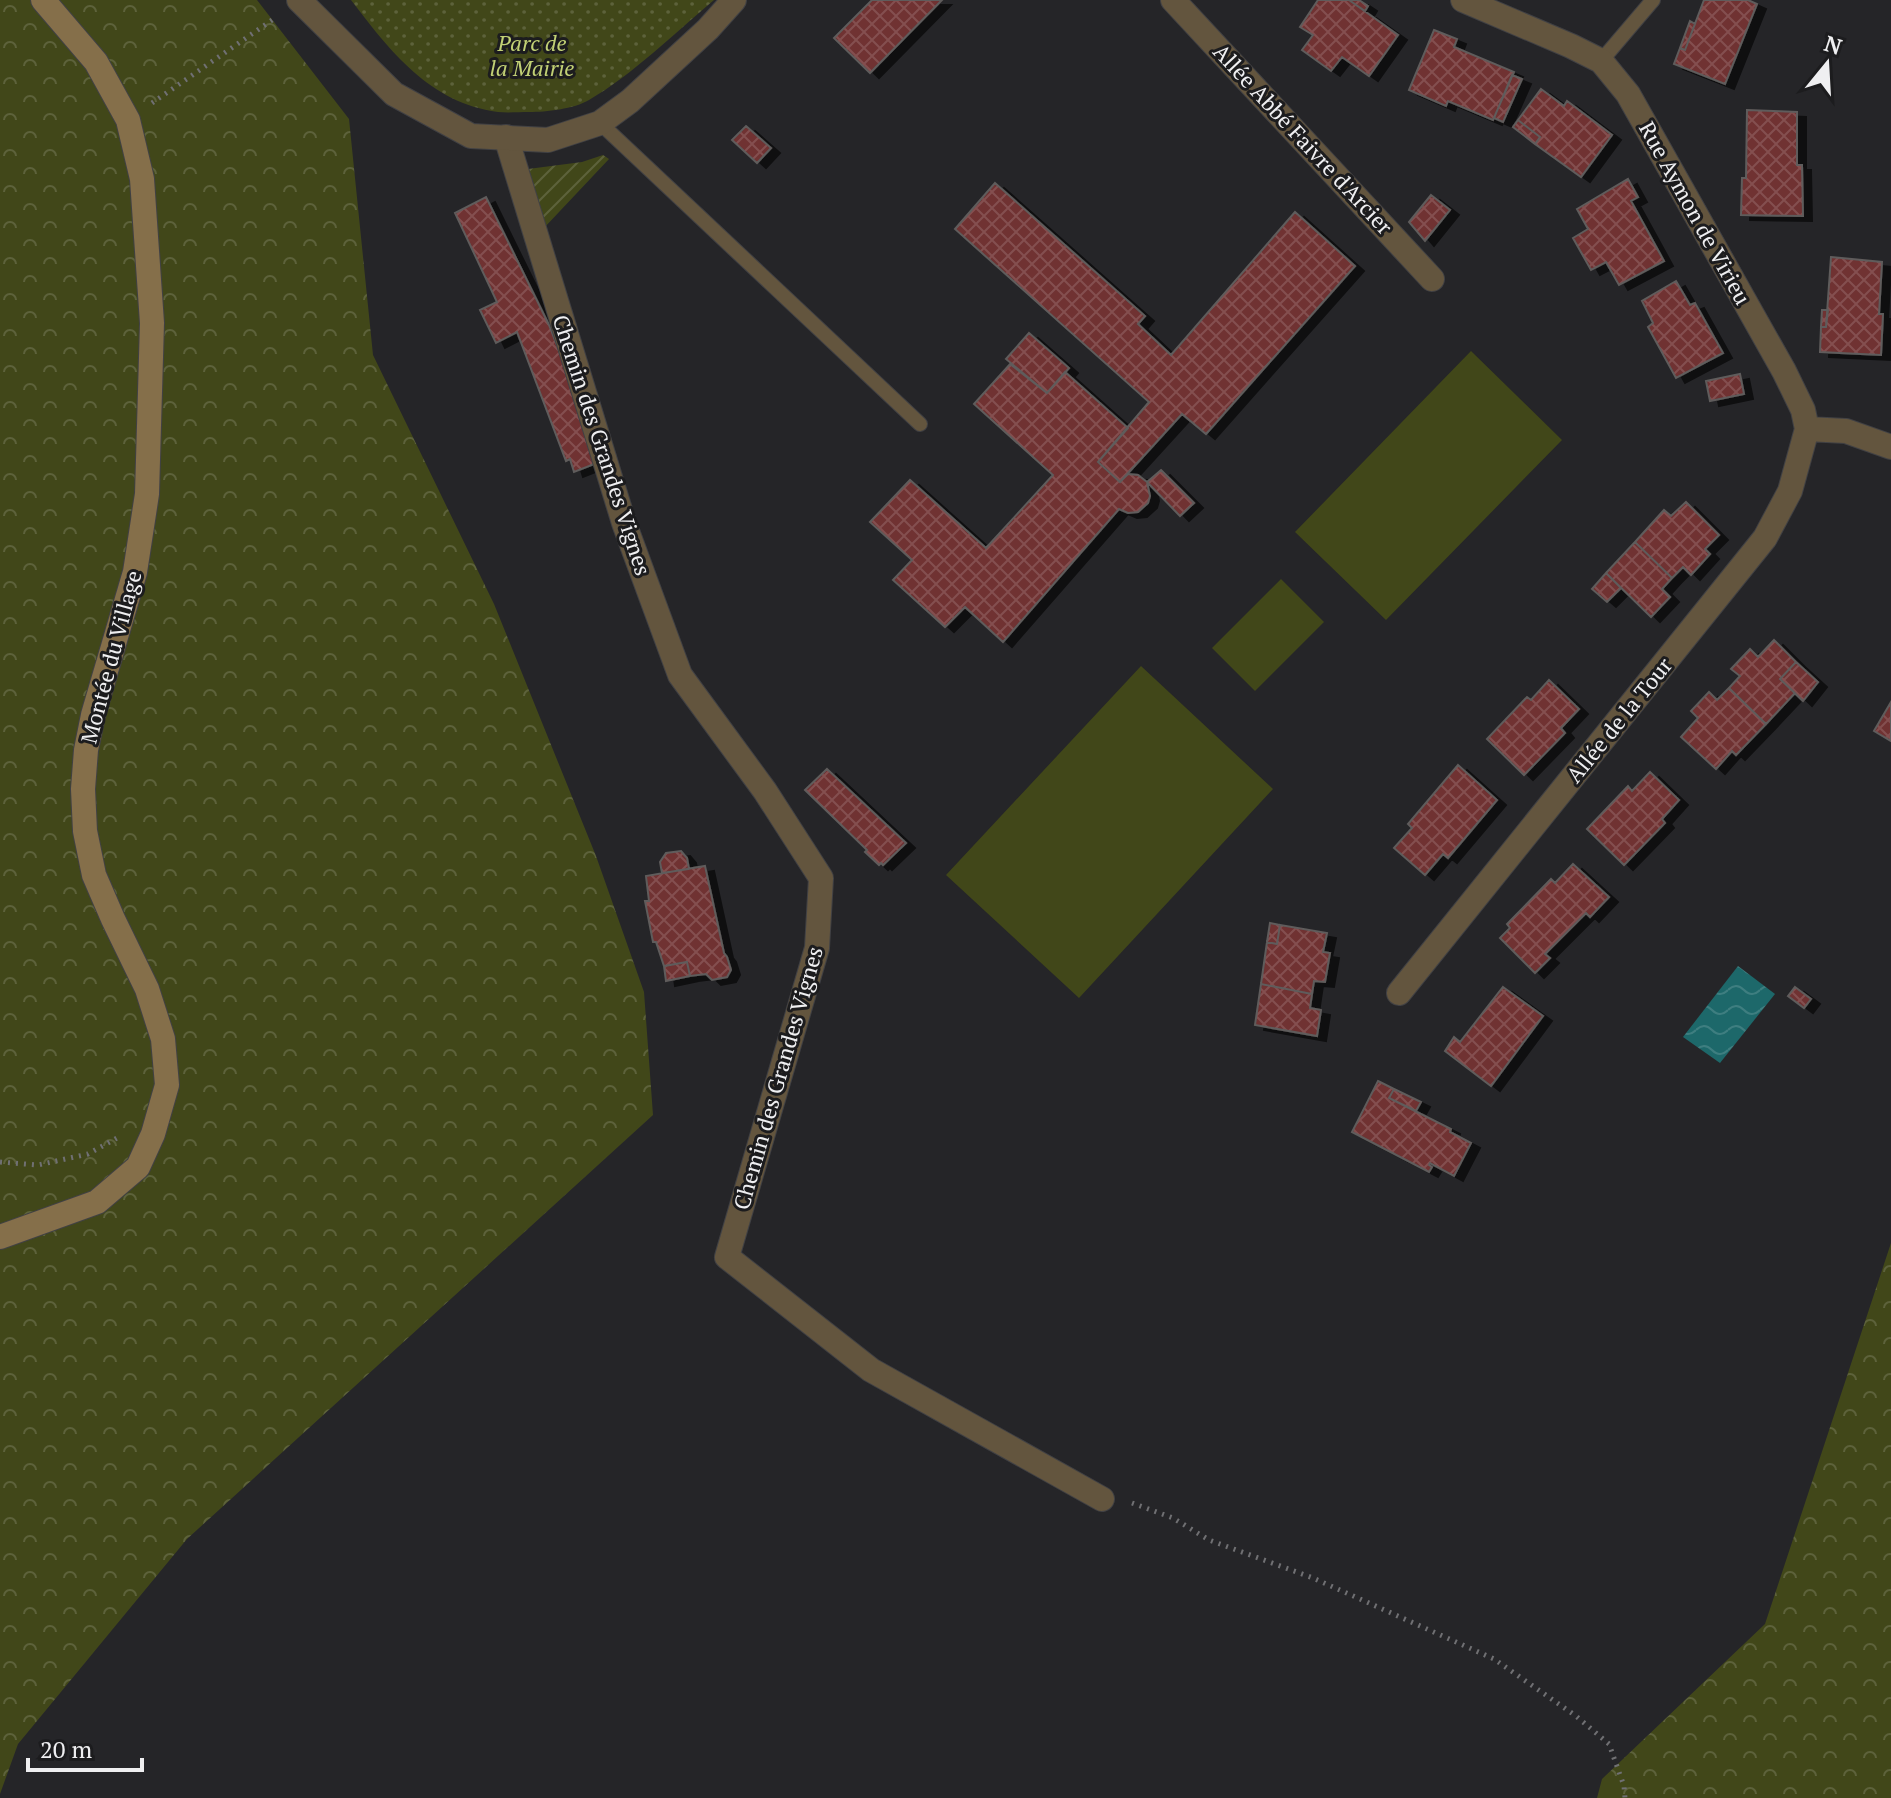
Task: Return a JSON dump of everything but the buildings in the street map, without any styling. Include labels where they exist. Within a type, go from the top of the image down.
[{"type":"main road","name":"Montée du Village","points":[[0,1237],[97,1202],[138,1167],[153,1134],[167,1085],[163,1039],[147,989],[94,875],[85,831],[83,789],[93,715],[135,572],[147,494],[152,323],[142,179],[128,120],[96,62],[43,0]]},
{"type":"street","points":[[300,0],[394,94],[471,136],[548,140],[600,123],[630,101],[734,0]]},
{"type":"street","name":"Allée Abbé Faivre d'Arcier","points":[[1173,0],[1432,279]]},
{"type":"street","name":"Rue Aymon de Virieu","points":[[1463,0],[1601,61],[1628,94],[1784,371],[1803,410],[1807,429]]},
{"type":"street","name":"Chemin des Grandes Vignes","points":[[506,137],[624,523],[680,675],[765,791],[821,878],[817,948],[727,1257],[871,1370],[1102,1499]]},
{"type":"street","points":[[1807,429],[1846,431],[1891,447]]},
{"type":"street","name":"Allée de la Tour","points":[[1399,993],[1765,538],[1790,491],[1807,429]]},
{"type":"lane","points":[[1601,61],[1653,0]]},
{"type":"lane","points":[[600,123],[920,424]]},
{"type":"path","points":[[128,120],[300,0]]},
{"type":"path","points":[[0,1162],[38,1165],[88,1154],[120,1137]]},
{"type":"path","points":[[1102,1499],[1116,1496],[1173,1518],[1209,1540],[1313,1578],[1494,1659],[1576,1716],[1609,1744],[1624,1786],[1625,1798]]},
{"type":"green space","points":[[0,0],[257,0],[349,119],[373,355],[494,604],[596,856],[644,992],[653,1115],[187,1539],[18,1744],[0,1794]]},
{"type":"green space","name":"Parc de la Mairie","points":[[351,0],[714,0],[637,66],[589,100],[560,109],[498,112],[474,107],[432,86],[397,55]]},
{"type":"green space","points":[[603,155],[609,159],[543,229],[528,169],[582,162]]},
{"type":"green space","points":[[1471,351],[1562,440],[1386,620],[1295,532]]},
{"type":"green space","points":[[1281,579],[1324,622],[1255,691],[1212,648]]},
{"type":"green space","points":[[1141,666],[1273,789],[1079,998],[946,875]]},
{"type":"green space","points":[[1891,1243],[1891,1798],[1597,1798],[1602,1779],[1765,1624]]},
{"type":"water","points":[[1738,966],[1775,994],[1720,1063],[1683,1037]]}]
